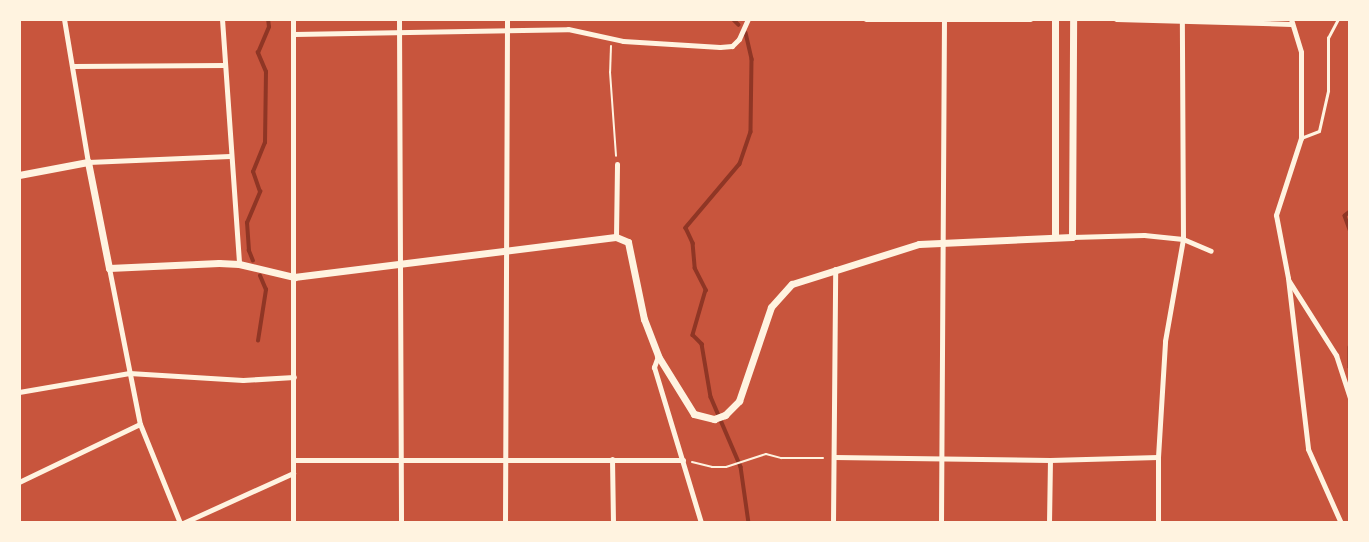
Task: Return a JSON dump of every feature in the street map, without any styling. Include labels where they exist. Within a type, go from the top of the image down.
[{"type":"street","points":[[64,19],[88,162],[140,424],[181,523],[293,472]]},
{"type":"street","points":[[222,19],[239,264]]},
{"type":"street","points":[[293,19],[293,523]]},
{"type":"street","points":[[399,19],[401,523]]},
{"type":"street","points":[[505,523],[507,19]]},
{"type":"street","points":[[294,34],[568,29],[612,38],[720,47],[732,46],[739,39],[748,19]]},
{"type":"street","points":[[866,19],[1030,19]]},
{"type":"street","points":[[1055,19],[1055,236]]},
{"type":"street","points":[[1072,237],[1073,19]]},
{"type":"street","points":[[1116,19],[1291,21],[1301,52],[1301,138],[1276,215],[1288,278],[1308,449],[1340,523]]},
{"type":"street","points":[[941,523],[944,20]]},
{"type":"street","points":[[1158,523],[1158,457],[1165,341],[1183,239],[1182,20]]},
{"type":"street","points":[[73,66],[225,65]]},
{"type":"street","points":[[19,175],[88,162],[230,156]]},
{"type":"street","points":[[616,237],[617,164]]},
{"type":"street","points":[[109,268],[239,264],[294,277],[507,248],[616,237],[628,242],[644,319],[658,356],[694,414],[713,419],[725,415],[742,393],[771,307],[782,293],[792,284],[835,269],[919,244],[942,241],[1055,236],[1183,239],[1211,251]]},
{"type":"street","points":[[833,523],[835,269]]},
{"type":"street","points":[[1288,278],[1336,355],[1350,398]]},
{"type":"street","points":[[658,356],[654,367],[701,523]]},
{"type":"street","points":[[19,392],[129,373],[243,380],[293,377]]},
{"type":"street","points":[[19,482],[140,424]]},
{"type":"street","points":[[834,457],[1049,460],[1158,457]]},
{"type":"street","points":[[612,459],[612,523]]},
{"type":"street","points":[[293,460],[683,460]]},
{"type":"street","points":[[1049,460],[1049,523]]},
{"type":"lane","points":[[1301,138],[1319,131],[1328,91],[1328,38],[1338,19]]},
{"type":"path","points":[[612,38],[610,72],[617,164]]},
{"type":"path","points":[[683,460],[712,467],[726,467],[766,454],[781,458],[834,457]]},
{"type":"waterway","points":[[253,261],[249,251],[247,223],[260,192],[253,172],[265,143],[266,72],[258,53],[269,27],[268,19]]},
{"type":"waterway","points":[[733,19],[739,25]]},
{"type":"waterway","points":[[746,33],[752,59],[751,132],[740,164],[686,228],[693,243],[695,268],[706,290],[693,335],[702,344],[711,397],[741,467],[749,523]]},
{"type":"waterway","points":[[1350,212],[1345,216],[1350,230]]},
{"type":"waterway","points":[[258,341],[266,290],[260,276]]},
{"type":"waterway","points":[[1350,347],[1350,367]]}]
